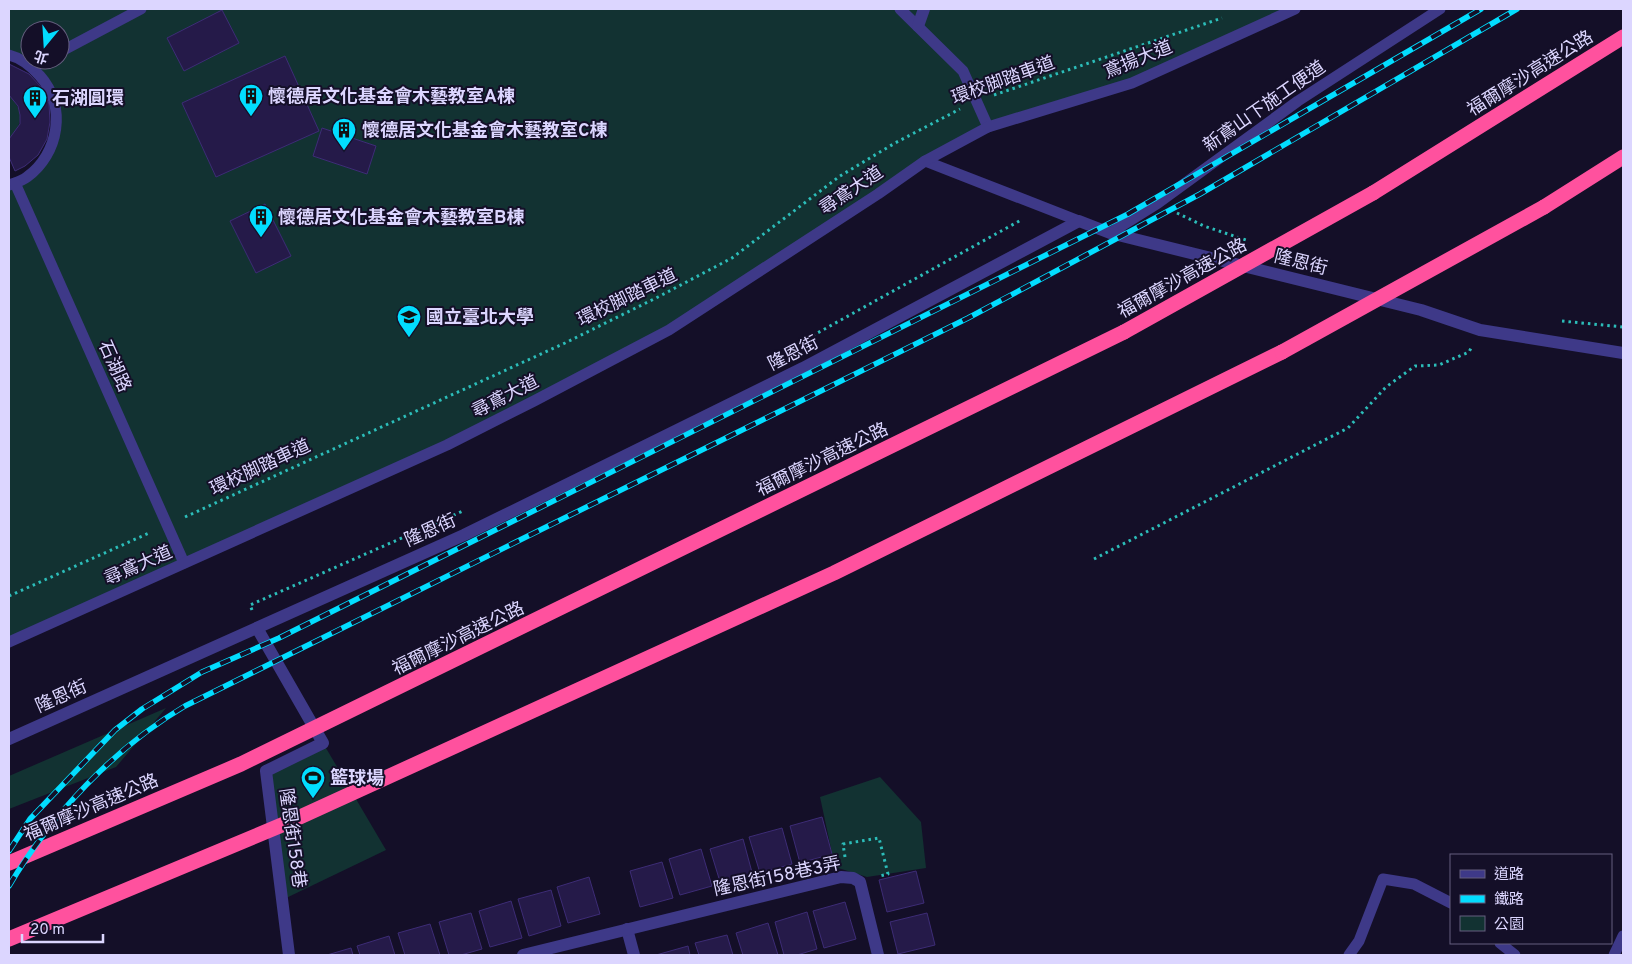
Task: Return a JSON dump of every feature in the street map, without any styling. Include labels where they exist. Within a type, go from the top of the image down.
[{"type":"highway","name":"福爾摩沙高速公路","points":[[9,863],[241,764],[1124,332],[1373,193],[1623,37]]},
{"type":"highway","points":[[9,939],[274,828],[834,573],[1282,352],[1544,207],[1623,157]]},
{"type":"street","points":[[918,26],[924,9]]},
{"type":"street","name":"隆恩街","points":[[9,739],[464,535],[803,368],[1080,221],[1110,233],[1421,310],[1480,330],[1623,353]]},
{"type":"street","name":"隆恩街158巷","points":[[257,628],[323,743],[266,771],[289,955]]},
{"type":"street","name":"隆恩街158巷3弄","points":[[523,955],[841,877],[855,880],[878,955]]},
{"type":"street","points":[[627,929],[634,955]]},
{"type":"lane","points":[[70,47],[141,9]]},
{"type":"lane","points":[[900,9],[963,71],[988,127]]},
{"type":"lane","name":"鳶揚大道","points":[[988,127],[1132,84],[1295,9]]},
{"type":"lane","name":"新鳶山下施工便道","points":[[1110,233],[1158,203],[1298,101],[1440,9]]},
{"type":"lane","points":[[12,184],[26,178],[42,163],[53,145],[57,124],[55,103],[47,83],[35,70]]},
{"type":"lane","name":"尋鳶大道","points":[[9,642],[447,445],[534,402],[669,330],[878,194],[925,161],[988,127]]},
{"type":"lane","points":[[925,161],[1080,221]]},
{"type":"lane","name":"石湖路","points":[[12,184],[184,563]]},
{"type":"lane","points":[[1349,955],[1359,941],[1383,879],[1414,884],[1450,902]]},
{"type":"lane","points":[[1614,955],[1623,936]]},
{"type":"lane","points":[[1501,944],[1515,955]]},
{"type":"path","name":"環校脚踏車道","points":[[9,596],[565,343],[666,293],[732,258],[840,176],[894,142],[977,101],[1230,15]]},
{"type":"path","points":[[1094,559],[1348,428],[1386,387],[1414,366],[1439,364],[1469,352],[1480,330]]},
{"type":"path","points":[[879,838],[888,874],[855,880],[843,844],[879,838]]},
{"type":"green space","name":"國立臺北大學","points":[[9,9],[1295,9],[1132,83],[988,127],[669,330],[534,401],[9,642],[9,186],[42,163],[57,124],[47,83],[29,70],[70,70],[70,20],[20,20],[20,63],[9,55]]},
{"type":"green space","name":"石湖圓環","points":[[9,95],[17,106],[20,117],[14,134],[9,139]]},
{"type":"green space","points":[[166,708],[116,767],[9,809],[9,776]]},
{"type":"green space","name":"籃球場","points":[[323,743],[386,850],[284,899],[266,771]]},
{"type":"green space","points":[[880,777],[921,822],[926,868],[867,877],[835,867],[820,797]]},
{"type":"building","points":[[222,10],[239,43],[184,71],[167,38]]},
{"type":"building","name":"懷德居文化基金會木藝教室A棟","points":[[285,56],[319,131],[216,177],[182,103]]},
{"type":"building","name":"石湖圓環","points":[[9,64],[29,74],[42,88],[49,104],[50,122],[47,139],[38,155],[25,166],[15,171],[9,157],[9,139],[20,124],[20,115],[18,106],[9,95]]},
{"type":"building","name":"懷德居文化基金會木藝教室C棟","points":[[322,128],[376,146],[367,174],[313,156]]},
{"type":"building","name":"懷德居文化基金會木藝教室B棟","points":[[265,204],[291,256],[256,273],[230,221]]},
{"type":"building","points":[[822,817],[832,854],[800,863],[790,826]]},
{"type":"building","points":[[782,828],[792,864],[760,873],[749,837]]},
{"type":"building","points":[[743,839],[753,876],[721,885],[710,849]]},
{"type":"building","points":[[701,849],[712,886],[680,895],[669,859]]},
{"type":"building","points":[[662,862],[673,898],[640,907],[630,871]]},
{"type":"building","points":[[916,871],[924,903],[887,912],[879,880]]},
{"type":"building","points":[[589,877],[600,914],[568,923],[557,887]]},
{"type":"building","points":[[551,890],[561,926],[529,936],[518,899]]},
{"type":"building","points":[[511,901],[522,938],[490,947],[479,911]]},
{"type":"building","points":[[845,902],[856,939],[824,948],[813,911]]},
{"type":"building","points":[[807,912],[817,949],[797,955],[784,955],[775,922]]},
{"type":"building","points":[[471,913],[482,949],[461,955],[449,955],[439,922]]},
{"type":"building","points":[[927,913],[935,945],[898,954],[890,922]]},
{"type":"building","points":[[768,923],[778,955],[743,955],[736,933]]},
{"type":"building","points":[[430,924],[440,955],[405,955],[398,933]]},
{"type":"building","points":[[727,935],[733,955],[699,955],[695,943]]},
{"type":"building","points":[[389,936],[395,955],[360,955],[357,946]]},
{"type":"building","points":[[688,946],[690,955],[656,955]]},
{"type":"building","points":[[351,948],[353,955],[327,955]]},
{"type":"railway","points":[[9,851],[30,819],[115,730],[142,709],[202,672],[279,638],[1128,214],[1481,9]]},
{"type":"railway","points":[[9,886],[44,834],[86,785],[133,742],[185,706],[968,318],[1200,194],[1517,9]]},
{"type":"place","name":"懷德居文化基金會木藝教室A棟","points":[[251,117]]},
{"type":"place","name":"石湖圓環","points":[[35,119]]},
{"type":"place","name":"懷德居文化基金會木藝教室C棟","points":[[344,151]]},
{"type":"place","name":"懷德居文化基金會木藝教室B棟","points":[[261,238]]},
{"type":"place","name":"國立臺北大學","points":[[409,338]]},
{"type":"place","name":"籃球場","points":[[313,799]]}]
